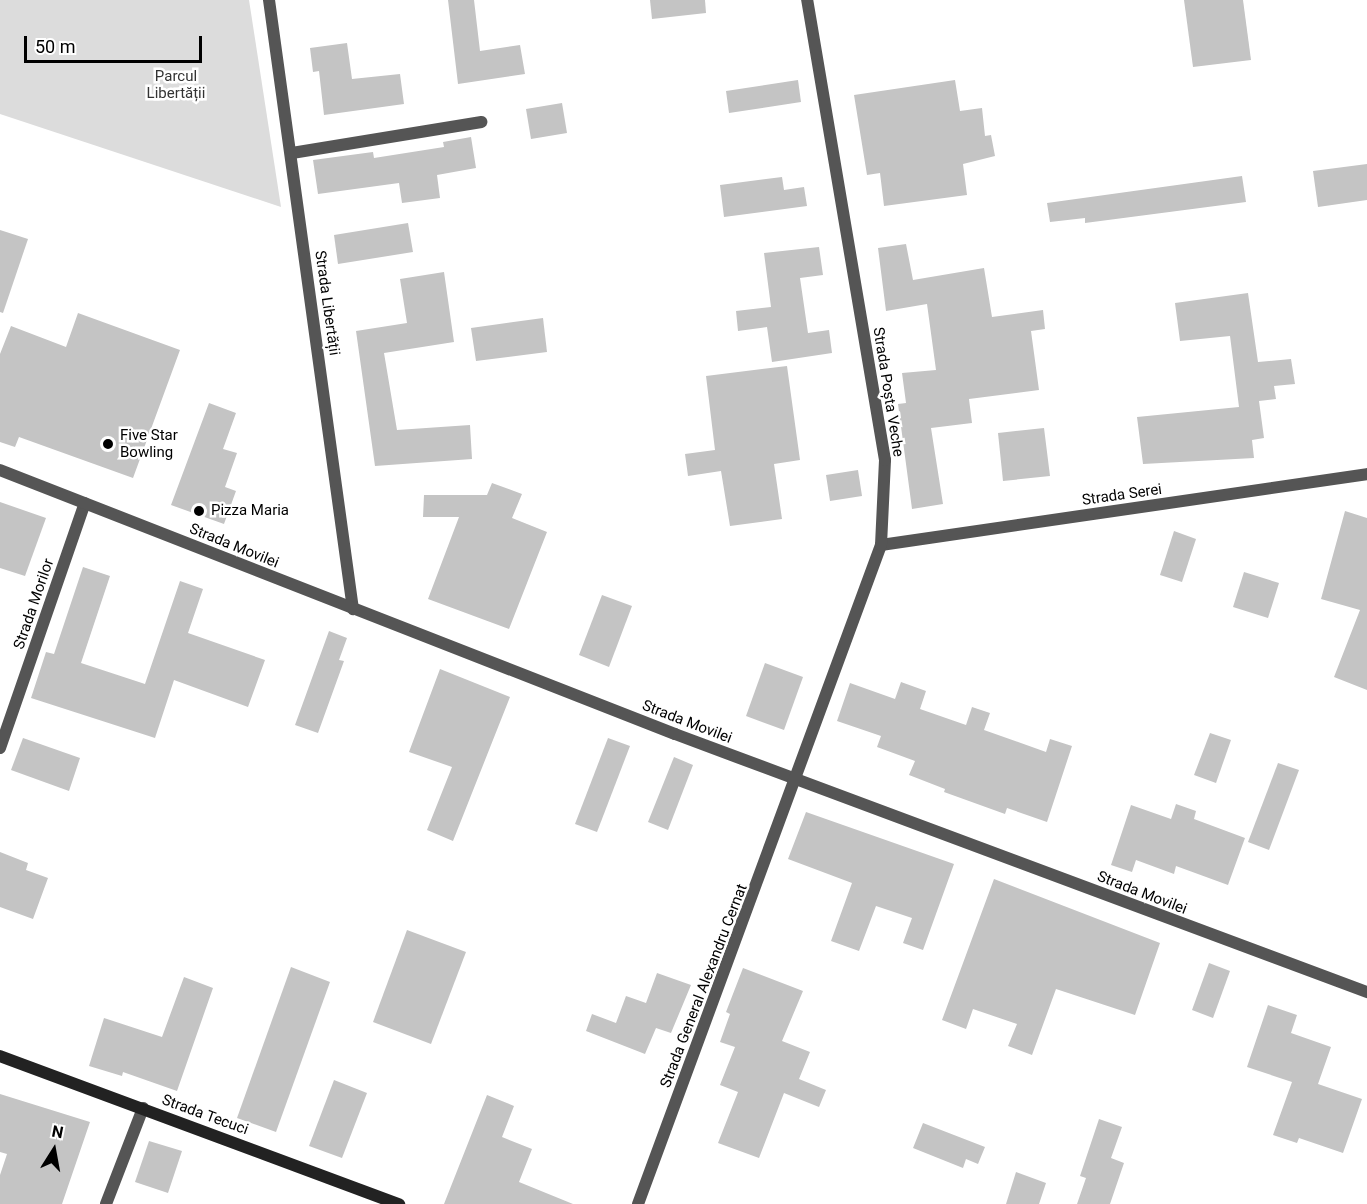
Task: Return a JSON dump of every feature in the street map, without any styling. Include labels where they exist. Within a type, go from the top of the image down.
[{"type":"main road","name":"Strada Tecuci","points":[[0,1056],[399,1204]]},
{"type":"street","name":"Strada Libertății","points":[[269,0],[292,153],[353,609]]},
{"type":"street","name":"Strada Poșta Veche","points":[[798,779],[881,545],[885,460],[807,0]]},
{"type":"street","points":[[292,153],[481,122]]},
{"type":"street","name":"Strada Movilei","points":[[0,470],[353,609],[798,779],[1367,992]]},
{"type":"street","name":"Strada Serei","points":[[881,545],[1367,474]]},
{"type":"street","name":"Strada Morilor","points":[[0,748],[85,503]]},
{"type":"street","name":"Strada General Alexandru Cernat","points":[[638,1204],[798,779]]},
{"type":"street","points":[[106,1204],[143,1108]]},
{"type":"green space","name":"Parcul Libertății","points":[[0,0],[249,0],[281,207],[0,114]]},
{"type":"building","points":[[448,0],[474,0],[480,51],[520,45],[525,74],[458,84]]},
{"type":"building","points":[[650,0],[705,0],[706,13],[652,19]]},
{"type":"building","points":[[1184,0],[1243,0],[1251,60],[1193,67]]},
{"type":"building","points":[[347,43],[352,79],[400,74],[404,104],[324,115],[319,71],[313,72],[310,48]]},
{"type":"building","points":[[798,80],[801,102],[729,113],[726,91]]},
{"type":"building","points":[[955,80],[960,111],[982,108],[985,136],[991,135],[995,156],[963,164],[967,195],[884,206],[880,173],[867,175],[854,95]]},
{"type":"building","points":[[562,103],[567,133],[531,139],[526,109]]},
{"type":"building","points":[[471,137],[476,168],[437,175],[440,198],[402,203],[399,183],[318,194],[313,160],[373,152],[374,158],[444,147],[443,142]]},
{"type":"building","points":[[1367,164],[1367,200],[1318,207],[1313,171]]},
{"type":"building","points":[[1242,176],[1246,202],[1085,223],[1085,218],[1050,222],[1047,203]]},
{"type":"building","points":[[782,177],[784,190],[804,187],[807,206],[724,217],[720,185]]},
{"type":"building","points":[[408,223],[413,252],[338,264],[334,235]]},
{"type":"building","points":[[0,230],[28,239],[3,313],[0,312]]},
{"type":"building","points":[[906,244],[913,280],[984,268],[992,317],[1043,310],[1045,329],[1031,331],[1039,390],[969,399],[972,423],[931,428],[943,504],[912,509],[898,404],[906,403],[902,373],[936,370],[927,304],[886,311],[878,248]]},
{"type":"building","points":[[819,247],[823,275],[800,278],[808,333],[829,330],[832,353],[772,362],[767,327],[738,331],[736,311],[771,307],[764,253]]},
{"type":"building","points":[[444,272],[454,342],[384,353],[397,430],[470,425],[472,459],[375,466],[356,331],[407,323],[400,279]]},
{"type":"building","points":[[1248,293],[1258,362],[1291,359],[1295,384],[1274,386],[1276,399],[1259,401],[1264,438],[1252,440],[1254,458],[1143,464],[1137,417],[1239,407],[1230,336],[1180,341],[1175,303]]},
{"type":"building","points":[[78,313],[180,350],[133,478],[19,437],[15,447],[0,442],[0,354],[11,326],[66,347]]},
{"type":"building","points":[[543,318],[547,352],[476,361],[471,328]]},
{"type":"building","points":[[787,366],[800,460],[774,464],[782,519],[730,526],[721,471],[688,476],[685,454],[715,450],[706,376]]},
{"type":"building","points":[[209,403],[236,413],[223,449],[237,453],[225,487],[236,491],[224,524],[171,505]]},
{"type":"building","points":[[1044,428],[1050,476],[1003,481],[998,433]]},
{"type":"building","points":[[858,470],[862,496],[830,501],[826,475]]},
{"type":"building","points":[[492,483],[522,494],[512,518],[547,532],[509,629],[428,599],[459,517],[423,517],[424,495],[487,495]]},
{"type":"building","points":[[0,502],[46,518],[25,576],[0,568]]},
{"type":"building","points":[[1345,511],[1367,518],[1367,690],[1334,677],[1360,610],[1321,599]]},
{"type":"building","points":[[1174,531],[1196,539],[1182,582],[1160,575]]},
{"type":"building","points":[[83,567],[110,576],[81,663],[145,684],[180,581],[203,589],[188,633],[265,660],[248,707],[174,680],[155,738],[31,698],[46,652],[54,654]]},
{"type":"building","points":[[1244,572],[1279,583],[1268,618],[1233,607]]},
{"type":"building","points":[[602,595],[632,606],[609,667],[579,655]]},
{"type":"building","points":[[329,631],[347,638],[339,660],[344,661],[318,733],[295,725]]},
{"type":"building","points":[[765,663],[803,677],[784,730],[746,716]]},
{"type":"building","points":[[440,669],[510,697],[453,841],[427,830],[452,767],[409,752]]},
{"type":"building","points":[[901,682],[926,691],[920,709],[966,725],[972,707],[990,713],[984,730],[1046,752],[1050,739],[1072,746],[1047,822],[1007,808],[1005,814],[944,792],[945,789],[909,775],[915,761],[877,747],[881,736],[837,721],[850,683],[895,699]]},
{"type":"building","points":[[1210,733],[1231,740],[1216,783],[1194,775]]},
{"type":"building","points":[[23,738],[80,758],[69,791],[11,770]]},
{"type":"building","points":[[608,738],[630,746],[597,832],[575,824]]},
{"type":"building","points":[[674,757],[693,765],[668,830],[648,822]]},
{"type":"building","points":[[1278,763],[1299,770],[1269,850],[1248,842]]},
{"type":"building","points":[[1176,804],[1196,811],[1194,819],[1245,838],[1228,885],[1176,866],[1174,874],[1136,860],[1132,872],[1111,865],[1131,805],[1171,819]]},
{"type":"building","points":[[806,812],[954,864],[923,950],[903,943],[912,918],[876,906],[859,951],[831,941],[852,883],[788,859]]},
{"type":"building","points":[[0,852],[28,863],[26,870],[48,878],[33,919],[0,907]]},
{"type":"building","points":[[994,879],[1160,943],[1135,1015],[1056,989],[1032,1055],[1008,1046],[1017,1024],[973,1009],[966,1029],[942,1020]]},
{"type":"building","points":[[407,930],[466,952],[431,1044],[373,1022]]},
{"type":"building","points":[[1209,963],[1230,971],[1213,1018],[1192,1010]]},
{"type":"building","points":[[291,967],[330,982],[276,1132],[237,1118]]},
{"type":"building","points":[[743,968],[803,991],[782,1041],[810,1052],[799,1079],[826,1090],[819,1107],[784,1093],[759,1158],[718,1143],[738,1092],[720,1085],[735,1047],[720,1042],[730,1014],[726,1012]]},
{"type":"building","points":[[657,973],[691,985],[671,1033],[656,1028],[645,1054],[586,1031],[592,1014],[616,1023],[626,996],[646,1003]]},
{"type":"building","points":[[184,977],[213,988],[177,1091],[123,1072],[122,1076],[89,1066],[104,1018],[162,1037]]},
{"type":"building","points":[[1268,1005],[1297,1015],[1291,1033],[1331,1047],[1318,1084],[1362,1099],[1343,1153],[1299,1138],[1297,1143],[1273,1135],[1292,1082],[1247,1067]]},
{"type":"building","points":[[334,1080],[367,1093],[342,1158],[309,1146]]},
{"type":"building","points":[[0,1094],[90,1122],[62,1204],[0,1204],[0,1175],[7,1154],[0,1152]]},
{"type":"building","points":[[487,1095],[514,1106],[502,1137],[532,1149],[519,1182],[573,1204],[444,1204]]},
{"type":"building","points":[[1099,1119],[1122,1127],[1111,1158],[1124,1163],[1110,1204],[1077,1204],[1086,1178],[1080,1176]]},
{"type":"building","points":[[923,1123],[985,1147],[978,1164],[966,1159],[963,1168],[913,1148]]},
{"type":"building","points":[[149,1141],[182,1151],[168,1193],[135,1182]]},
{"type":"building","points":[[1016,1172],[1046,1183],[1039,1204],[1006,1204]]},
{"type":"place","name":"Five Star Bowling","points":[[108,444]]},
{"type":"place","name":"Pizza Maria","points":[[199,511]]}]
